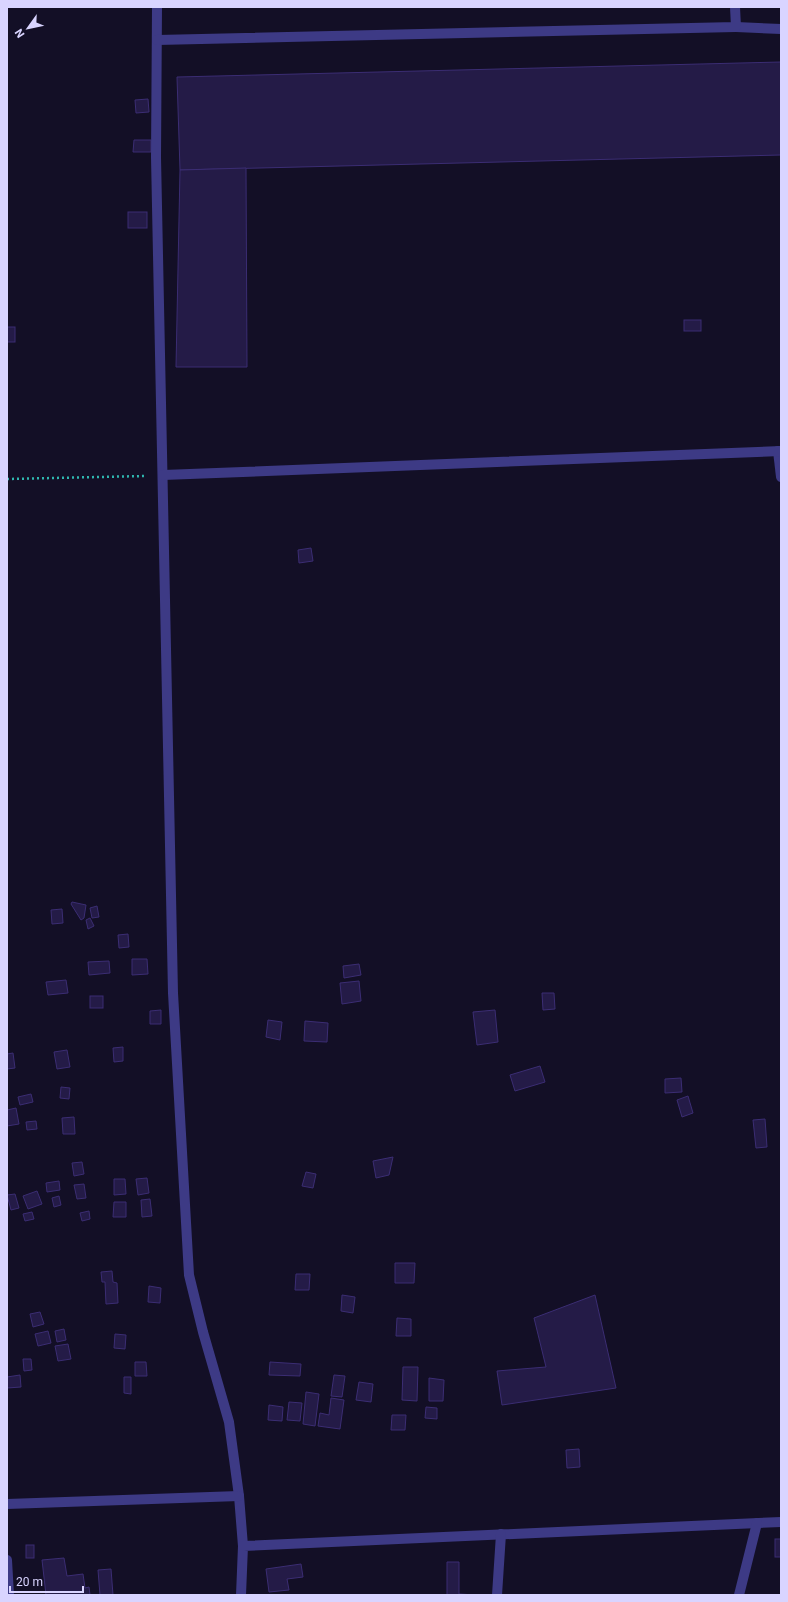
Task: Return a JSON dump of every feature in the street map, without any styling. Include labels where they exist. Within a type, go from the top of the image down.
[{"type":"street","points":[[157,7],[157,165],[173,993],[190,1275],[203,1332],[229,1422],[239,1496],[243,1546],[241,1595]]},
{"type":"street","points":[[735,7],[736,27]]},
{"type":"street","points":[[157,40],[736,27],[781,29]]},
{"type":"street","points":[[163,475],[779,451],[781,477]]},
{"type":"street","points":[[7,1504],[239,1496]]},
{"type":"street","points":[[243,1546],[781,1522]]},
{"type":"street","points":[[739,1595],[756,1523]]},
{"type":"street","points":[[497,1595],[501,1534]]},
{"type":"street","points":[[7,1560],[9,1595]]},
{"type":"path","points":[[7,478],[163,475]]},
{"type":"building","points":[[781,62],[781,155],[180,170],[177,77]]},
{"type":"building","points":[[148,99],[149,112],[136,113],[135,100]]},
{"type":"building","points":[[134,140],[151,140],[151,152],[133,152]]},
{"type":"building","points":[[246,168],[247,367],[176,367],[180,170]]},
{"type":"building","points":[[128,212],[147,212],[147,228],[128,228]]},
{"type":"building","points":[[684,320],[701,320],[701,331],[684,331]]},
{"type":"building","points":[[7,327],[15,327],[15,342],[7,342]]},
{"type":"building","points":[[311,548],[313,561],[299,563],[298,550]]},
{"type":"building","points":[[72,902],[86,905],[84,918],[81,920],[71,904]]},
{"type":"building","points":[[97,906],[99,917],[92,918],[90,908]]},
{"type":"building","points":[[62,909],[63,923],[52,924],[51,910]]},
{"type":"building","points":[[90,918],[94,926],[88,929],[86,920]]},
{"type":"building","points":[[128,934],[129,947],[119,948],[118,935]]},
{"type":"building","points":[[132,959],[147,959],[148,974],[132,975]]},
{"type":"building","points":[[109,961],[110,973],[89,975],[88,962]]},
{"type":"building","points":[[359,964],[361,975],[344,978],[343,966]]},
{"type":"building","points":[[66,980],[68,993],[48,995],[46,982]]},
{"type":"building","points":[[359,981],[361,1001],[342,1004],[340,983]]},
{"type":"building","points":[[542,993],[554,993],[555,1009],[543,1010]]},
{"type":"building","points":[[90,996],[103,996],[103,1008],[90,1008]]},
{"type":"building","points":[[161,1010],[161,1024],[150,1024],[150,1011]]},
{"type":"building","points":[[495,1010],[498,1042],[477,1045],[473,1012]]},
{"type":"building","points":[[268,1020],[282,1022],[280,1040],[266,1037]]},
{"type":"building","points":[[305,1021],[328,1023],[327,1042],[304,1041]]},
{"type":"building","points":[[123,1047],[123,1061],[114,1062],[113,1048]]},
{"type":"building","points":[[67,1050],[70,1067],[57,1069],[54,1052]]},
{"type":"building","points":[[13,1053],[15,1068],[7,1069],[7,1054]]},
{"type":"building","points":[[540,1066],[545,1082],[515,1091],[510,1075]]},
{"type":"building","points":[[681,1078],[682,1092],[665,1093],[665,1079]]},
{"type":"building","points":[[61,1087],[70,1088],[69,1099],[60,1098]]},
{"type":"building","points":[[31,1094],[33,1102],[20,1105],[18,1097]]},
{"type":"building","points":[[688,1096],[693,1113],[682,1117],[677,1100]]},
{"type":"building","points":[[16,1108],[19,1124],[7,1126],[7,1110]]},
{"type":"building","points":[[74,1117],[75,1134],[63,1134],[62,1118]]},
{"type":"building","points":[[765,1119],[767,1147],[756,1148],[753,1120]]},
{"type":"building","points":[[36,1121],[37,1129],[27,1130],[26,1122]]},
{"type":"building","points":[[393,1157],[389,1175],[376,1178],[373,1161]]},
{"type":"building","points":[[82,1162],[84,1174],[74,1176],[72,1163]]},
{"type":"building","points":[[306,1172],[316,1174],[313,1188],[302,1186]]},
{"type":"building","points":[[147,1178],[149,1193],[138,1195],[136,1179]]},
{"type":"building","points":[[114,1179],[125,1179],[126,1194],[114,1195]]},
{"type":"building","points":[[59,1181],[60,1190],[47,1192],[46,1183]]},
{"type":"building","points":[[84,1184],[86,1198],[77,1199],[74,1185]]},
{"type":"building","points":[[37,1191],[42,1204],[28,1209],[23,1196]]},
{"type":"building","points":[[15,1194],[19,1208],[11,1210],[7,1195]]},
{"type":"building","points":[[59,1196],[61,1205],[54,1207],[52,1198]]},
{"type":"building","points":[[150,1199],[152,1216],[142,1217],[141,1200]]},
{"type":"building","points":[[114,1202],[126,1202],[126,1217],[113,1217]]},
{"type":"building","points":[[89,1211],[90,1219],[82,1221],[80,1213]]},
{"type":"building","points":[[32,1212],[34,1219],[25,1221],[23,1214]]},
{"type":"building","points":[[395,1263],[415,1263],[414,1283],[395,1283]]},
{"type":"building","points":[[112,1271],[113,1282],[117,1283],[118,1303],[106,1304],[105,1282],[102,1282],[101,1272]]},
{"type":"building","points":[[296,1274],[310,1274],[309,1290],[295,1290]]},
{"type":"building","points":[[149,1286],[161,1288],[160,1303],[148,1302]]},
{"type":"building","points":[[342,1295],[355,1297],[353,1313],[341,1311]]},
{"type":"building","points":[[595,1295],[616,1388],[502,1405],[497,1371],[546,1367],[534,1318]]},
{"type":"building","points":[[40,1312],[44,1324],[33,1327],[30,1314]]},
{"type":"building","points":[[397,1318],[411,1319],[411,1336],[396,1336]]},
{"type":"building","points":[[64,1329],[66,1340],[57,1342],[55,1331]]},
{"type":"building","points":[[48,1331],[51,1343],[38,1346],[35,1334]]},
{"type":"building","points":[[115,1334],[126,1335],[125,1349],[114,1348]]},
{"type":"building","points":[[68,1344],[71,1359],[58,1361],[55,1346]]},
{"type":"building","points":[[23,1359],[31,1359],[32,1370],[24,1371]]},
{"type":"building","points":[[135,1362],[146,1362],[147,1376],[135,1376]]},
{"type":"building","points":[[270,1362],[301,1364],[300,1376],[269,1375]]},
{"type":"building","points":[[403,1367],[418,1367],[417,1401],[402,1400]]},
{"type":"building","points":[[20,1375],[21,1387],[7,1388],[7,1377]]},
{"type":"building","points":[[334,1375],[345,1376],[342,1397],[331,1396]]},
{"type":"building","points":[[124,1377],[131,1377],[131,1394],[124,1393]]},
{"type":"building","points":[[429,1378],[444,1380],[443,1401],[429,1401]]},
{"type":"building","points":[[359,1382],[373,1384],[371,1402],[356,1400]]},
{"type":"building","points":[[306,1392],[319,1394],[315,1426],[303,1424]]},
{"type":"building","points":[[331,1398],[344,1400],[340,1429],[318,1426],[320,1413],[329,1415]]},
{"type":"building","points":[[289,1402],[302,1403],[300,1421],[287,1420]]},
{"type":"building","points":[[269,1405],[283,1407],[282,1421],[268,1420]]},
{"type":"building","points":[[426,1407],[437,1408],[437,1419],[425,1418]]},
{"type":"building","points":[[392,1415],[406,1415],[405,1430],[391,1430]]},
{"type":"building","points":[[579,1449],[580,1467],[567,1468],[566,1450]]},
{"type":"building","points":[[775,1539],[781,1539],[781,1557],[775,1557]]},
{"type":"building","points":[[26,1545],[34,1545],[34,1558],[26,1558]]},
{"type":"building","points":[[64,1558],[67,1576],[83,1574],[85,1588],[89,1587],[90,1595],[46,1595],[42,1560]]},
{"type":"building","points":[[447,1562],[459,1562],[459,1594],[476,1595],[447,1595]]},
{"type":"building","points":[[301,1564],[303,1577],[287,1579],[289,1590],[269,1592],[266,1569]]},
{"type":"building","points":[[111,1569],[113,1595],[100,1595],[98,1570]]}]
